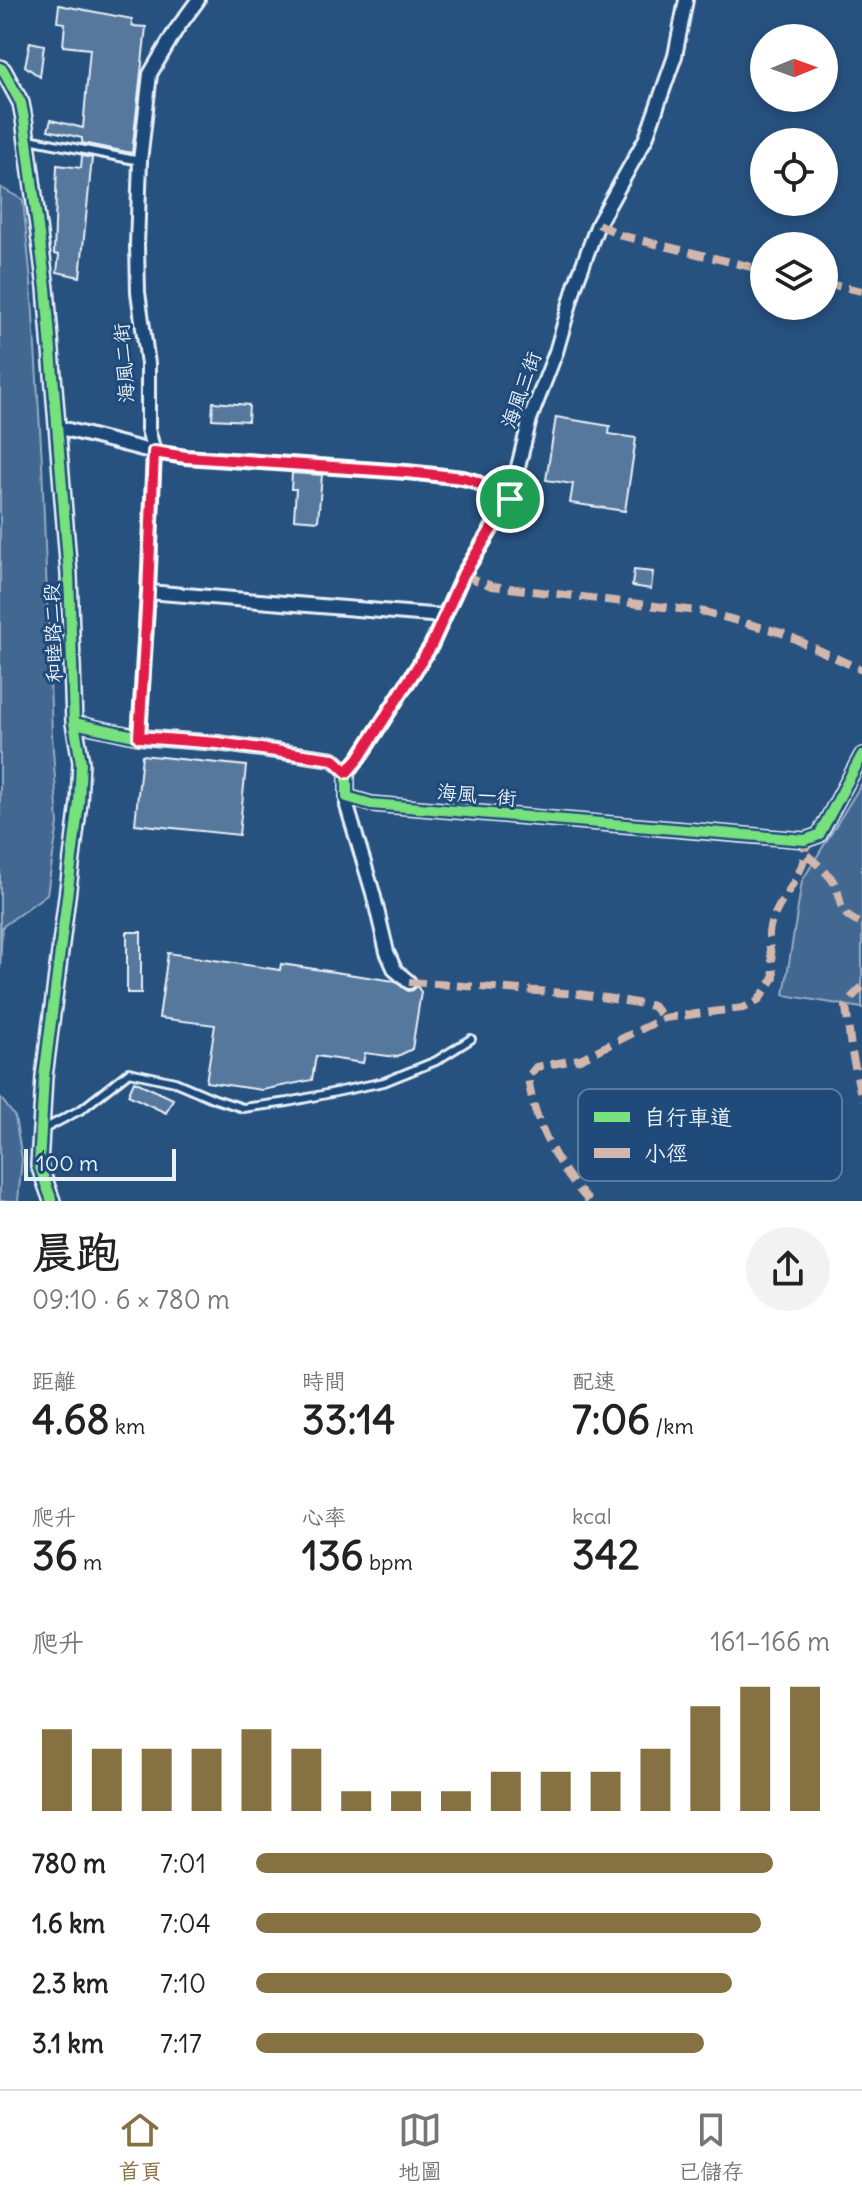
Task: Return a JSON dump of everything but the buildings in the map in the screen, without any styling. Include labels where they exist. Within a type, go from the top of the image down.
[{"type":"street","name":"海風二街","points":[[139,737],[154,452],[148,429],[148,364],[138,292],[140,161],[150,74],[198,0]]},
{"type":"street","name":"海風三街","points":[[347,772],[431,646],[463,575],[510,499],[530,419],[556,352],[575,286],[598,224],[646,138],[675,56],[686,0]]},
{"type":"street","name":"和睦路二段","points":[[0,68],[21,103],[46,288],[69,574],[74,723],[81,762],[79,803],[44,1077],[39,1165],[52,1201]]},
{"type":"street","points":[[57,427],[186,457],[463,478],[510,499]]},
{"type":"street","points":[[148,592],[443,616]]},
{"type":"street","points":[[74,723],[139,737],[218,743],[333,759],[347,772],[347,806],[387,952],[395,970],[409,982]]},
{"type":"street","name":"海風一街","points":[[347,797],[371,804],[805,840],[819,835],[862,755]]},
{"type":"lane","points":[[26,139],[140,161]]},
{"type":"lane","points":[[42,1130],[82,1109],[129,1072],[175,1082],[243,1108],[384,1082],[436,1061],[471,1039]]},
{"type":"shaded area","points":[[0,187],[23,200],[31,282],[58,824],[47,894],[2,927],[0,969]]},
{"type":"shaded area","points":[[862,783],[862,1008],[784,995],[802,881]]},
{"type":"shaded area","points":[[0,1097],[15,1117],[22,1159],[18,1201],[0,1201]]},
{"type":"marked path","points":[[598,224],[623,236],[750,267]]},
{"type":"marked path","points":[[838,286],[862,291]]},
{"type":"marked path","points":[[463,575],[492,586],[705,612],[782,633],[862,670]]},
{"type":"marked path","points":[[589,1201],[567,1174],[549,1144],[536,1111],[528,1077],[536,1067],[580,1059],[664,1018],[743,1008],[758,1001],[774,978],[770,927],[798,874],[805,852],[805,840]]},
{"type":"marked path","points":[[807,855],[831,878],[843,910],[862,924]]},
{"type":"marked path","points":[[409,982],[579,994],[653,1006],[664,1018]]},
{"type":"marked path","points":[[862,987],[846,1007],[862,1100]]},
{"type":"cycle path","points":[[0,68],[21,103],[46,288],[69,574],[74,723],[81,762],[79,803],[44,1077],[39,1165],[52,1201]]},
{"type":"cycle path","points":[[74,723],[139,737],[218,743],[333,759],[347,772],[347,797],[371,804],[805,840],[819,835],[862,755]]},
{"type":"route","points":[[154,452],[463,478],[510,499],[463,575],[431,646],[347,772],[333,759],[218,743],[139,737],[154,452]]}]
